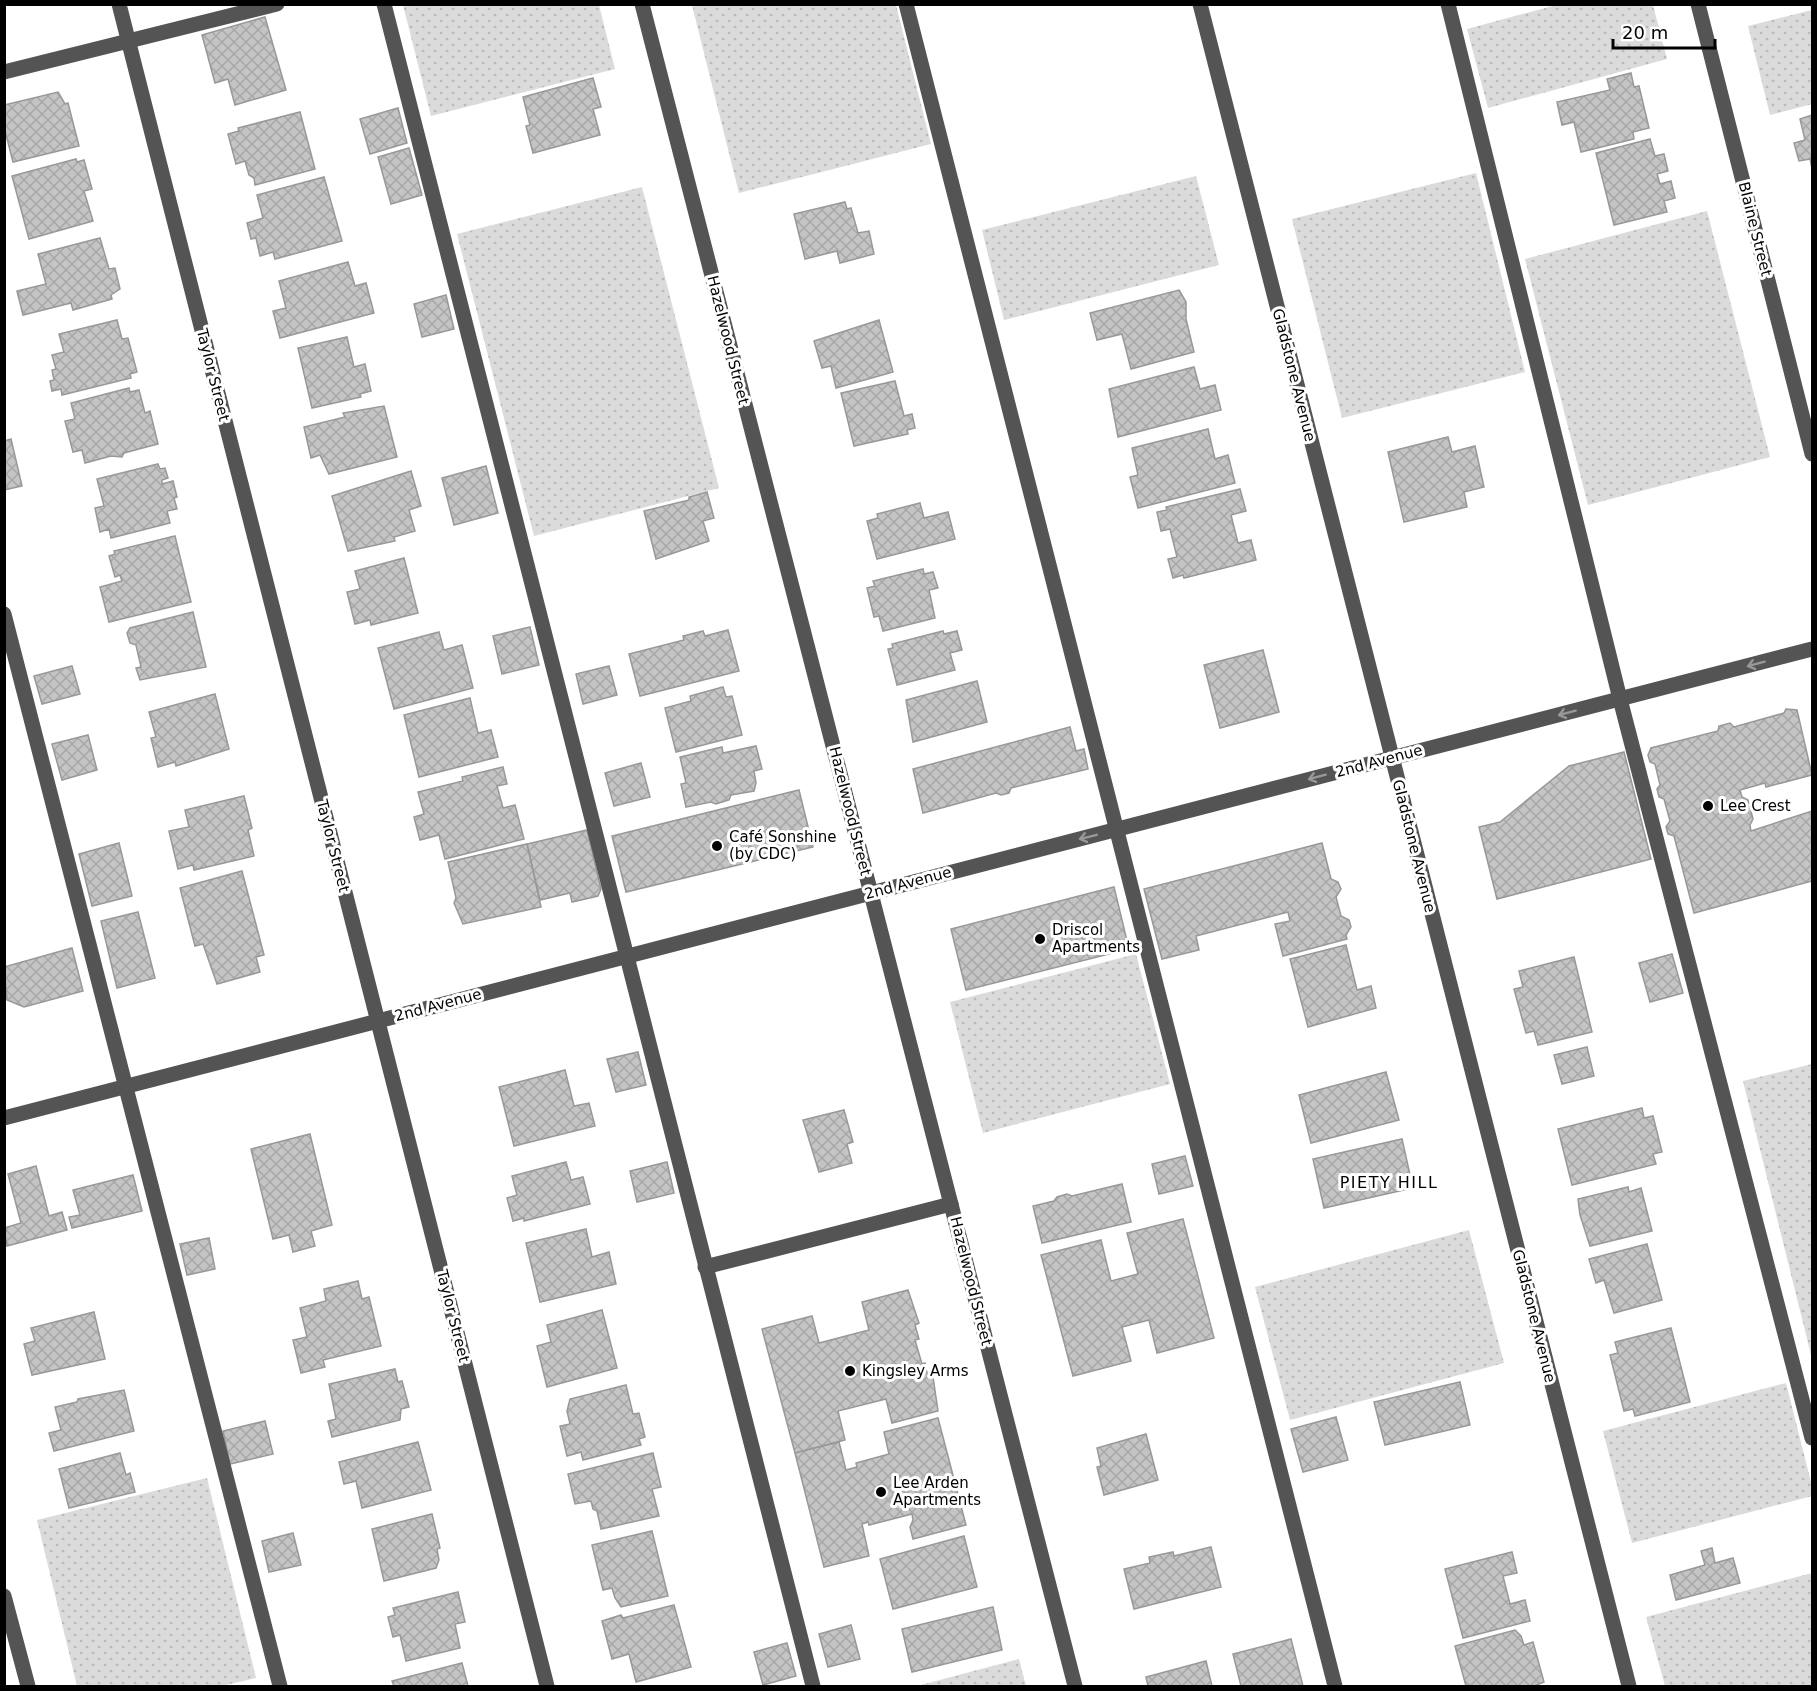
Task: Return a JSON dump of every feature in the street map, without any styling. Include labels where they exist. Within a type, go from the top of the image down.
[{"type":"street","name":"Taylor Street","points":[[119,4],[547,1686]]},
{"type":"street","points":[[4,72],[277,4]]},
{"type":"street","points":[[384,4],[813,1686]]},
{"type":"street","name":"Hazelwood Street","points":[[642,4],[1075,1686]]},
{"type":"street","points":[[906,4],[1335,1686]]},
{"type":"street","name":"Gladstone Avenue","points":[[1200,4],[1629,1686]]},
{"type":"street","points":[[1448,4],[1620,699],[1812,1438]]},
{"type":"street","name":"Blaine Street","points":[[1698,4],[1812,454]]},
{"type":"street","points":[[4,614],[280,1686]]},
{"type":"street","name":"2nd Avenue","points":[[4,1118],[1812,649]]},
{"type":"street","points":[[705,1267],[951,1204]]},
{"type":"street","points":[[4,1596],[28,1686]]},
{"type":"shaded area","points":[[403,5],[599,5],[615,69],[431,116]]},
{"type":"shaded area","points":[[692,5],[896,5],[931,144],[739,193]]},
{"type":"shaded area","points":[[1556,5],[1653,5],[1667,59],[1488,108],[1467,29]]},
{"type":"shaded area","points":[[1812,10],[1812,104],[1770,115],[1748,26]]},
{"type":"shaded area","points":[[1476,173],[1525,372],[1342,418],[1292,219]]},
{"type":"shaded area","points":[[1196,176],[1219,265],[1004,320],[982,230]]},
{"type":"shaded area","points":[[642,187],[719,488],[534,536],[457,234]]},
{"type":"shaded area","points":[[1707,211],[1770,457],[1588,505],[1525,259]]},
{"type":"shaded area","points":[[1136,954],[1170,1084],[983,1133],[950,1002]]},
{"type":"shaded area","points":[[1812,1064],[1812,1359],[1743,1081]]},
{"type":"shaded area","points":[[1469,1230],[1504,1363],[1290,1420],[1255,1287]]},
{"type":"shaded area","points":[[1786,1383],[1812,1486],[1812,1496],[1632,1543],[1603,1431]]},
{"type":"shaded area","points":[[207,1478],[256,1678],[222,1686],[77,1686],[37,1520]]},
{"type":"shaded area","points":[[1812,1573],[1812,1685],[1665,1686],[1646,1617]]},
{"type":"shaded area","points":[[1019,1659],[1026,1686],[917,1686]]},
{"type":"building","points":[[265,17],[286,90],[235,105],[228,79],[215,83],[202,35]]},
{"type":"building","points":[[1631,73],[1634,87],[1639,86],[1649,128],[1633,132],[1634,139],[1581,152],[1574,122],[1562,125],[1557,102],[1610,90],[1607,79]]},
{"type":"building","points":[[593,78],[601,107],[593,109],[600,135],[533,153],[526,126],[530,125],[523,97]]},
{"type":"building","points":[[58,92],[65,104],[68,103],[79,146],[13,162],[4,127],[4,105]]},
{"type":"building","points":[[398,108],[407,143],[370,154],[360,119]]},
{"type":"building","points":[[300,112],[315,169],[255,185],[245,161],[236,164],[228,134],[239,131],[238,128]]},
{"type":"building","points":[[1812,115],[1812,168],[1810,159],[1799,161],[1794,143],[1805,140],[1800,119]]},
{"type":"building","points":[[1650,139],[1655,156],[1664,154],[1668,171],[1657,174],[1660,184],[1671,181],[1675,198],[1664,201],[1667,212],[1614,225],[1596,153]]},
{"type":"building","points":[[409,148],[422,195],[391,204],[378,157]]},
{"type":"building","points":[[76,159],[77,162],[84,160],[92,189],[84,191],[93,221],[29,239],[12,176]]},
{"type":"building","points":[[324,177],[342,241],[275,259],[273,252],[260,256],[256,238],[251,239],[247,223],[263,218],[257,195]]},
{"type":"building","points":[[845,202],[847,209],[851,208],[858,233],[869,231],[874,254],[840,263],[837,251],[805,259],[794,214]]},
{"type":"building","points":[[100,238],[109,269],[115,268],[120,289],[111,295],[112,299],[73,310],[71,303],[23,315],[17,291],[46,284],[38,254]]},
{"type":"building","points":[[348,262],[355,286],[366,283],[374,313],[280,338],[273,311],[286,308],[279,281]]},
{"type":"building","points":[[1179,290],[1186,302],[1186,319],[1194,352],[1131,369],[1122,334],[1097,340],[1090,313]]},
{"type":"building","points":[[446,295],[454,329],[422,337],[414,304]]},
{"type":"building","points":[[117,320],[122,339],[128,338],[137,372],[130,374],[131,378],[62,395],[61,389],[52,391],[50,381],[54,380],[52,370],[56,369],[52,355],[64,352],[59,334]]},
{"type":"building","points":[[879,320],[893,372],[836,388],[831,366],[822,368],[814,341]]},
{"type":"building","points":[[347,337],[354,367],[365,364],[371,391],[360,394],[361,397],[312,408],[298,348]]},
{"type":"building","points":[[1194,367],[1200,389],[1215,385],[1221,410],[1118,437],[1109,389]]},
{"type":"building","points":[[895,381],[904,416],[912,414],[915,428],[907,430],[908,434],[854,446],[841,393]]},
{"type":"building","points":[[129,388],[130,392],[139,390],[145,413],[150,411],[158,444],[124,453],[122,457],[111,456],[85,463],[82,450],[73,452],[65,421],[75,419],[71,403]]},
{"type":"building","points":[[384,406],[397,457],[329,474],[320,455],[311,458],[304,427],[345,417],[343,413]]},
{"type":"building","points":[[1208,429],[1215,459],[1228,455],[1235,483],[1138,508],[1130,477],[1138,475],[1132,448]]},
{"type":"building","points":[[1448,437],[1452,452],[1475,446],[1484,487],[1464,492],[1467,507],[1404,522],[1388,452]]},
{"type":"building","points":[[11,439],[22,486],[4,490],[4,441]]},
{"type":"building","points":[[158,464],[160,469],[165,468],[168,478],[162,480],[162,484],[173,481],[177,497],[174,498],[177,509],[167,511],[170,523],[111,538],[109,529],[100,532],[95,508],[104,506],[97,479]]},
{"type":"building","points":[[486,466],[498,513],[454,525],[442,478]]},
{"type":"building","points":[[411,471],[421,506],[409,510],[415,531],[394,537],[395,541],[348,551],[332,496]]},
{"type":"building","points":[[1240,489],[1246,511],[1231,515],[1238,543],[1251,540],[1256,560],[1184,578],[1183,575],[1173,578],[1168,559],[1177,557],[1170,529],[1161,531],[1157,512],[1167,510],[1166,507]]},
{"type":"building","points":[[707,492],[714,518],[703,521],[709,541],[656,559],[644,511],[689,500],[689,497]]},
{"type":"building","points":[[920,503],[924,518],[948,512],[955,539],[877,559],[867,521],[878,518],[877,514]]},
{"type":"building","points":[[175,536],[191,602],[109,622],[100,587],[122,581],[120,575],[115,577],[109,556],[115,554],[114,551]]},
{"type":"building","points":[[404,558],[418,613],[371,625],[370,620],[355,624],[347,592],[360,589],[355,571]]},
{"type":"building","points":[[923,569],[924,574],[933,572],[938,588],[929,590],[935,618],[883,631],[879,616],[874,617],[867,588],[875,586],[873,581]]},
{"type":"building","points":[[193,612],[206,667],[140,680],[136,668],[141,667],[136,645],[130,643],[127,633],[130,628]]},
{"type":"building","points":[[530,627],[539,665],[502,674],[493,636]]},
{"type":"building","points":[[728,630],[739,671],[640,696],[629,654],[684,640],[683,636],[703,631],[705,636]]},
{"type":"building","points":[[943,631],[944,634],[957,631],[962,650],[950,653],[955,670],[897,685],[888,649],[893,648],[892,644]]},
{"type":"building","points":[[439,632],[444,650],[462,645],[473,688],[394,709],[378,648]]},
{"type":"building","points":[[1263,650],[1279,712],[1220,728],[1204,665]]},
{"type":"building","points":[[72,666],[80,694],[42,704],[34,676]]},
{"type":"building","points":[[609,666],[617,695],[583,704],[576,674]]},
{"type":"building","points":[[977,681],[987,722],[913,742],[906,700]]},
{"type":"building","points":[[723,687],[726,697],[732,696],[742,735],[676,752],[665,708],[691,701],[690,696]]},
{"type":"building","points":[[215,694],[229,749],[176,766],[175,762],[158,767],[151,738],[156,737],[149,712]]},
{"type":"building","points":[[470,698],[478,733],[491,730],[498,757],[419,777],[404,715]]},
{"type":"building","name":"Lee Crest","points":[[1786,709],[1797,710],[1812,775],[1766,787],[1765,783],[1740,790],[1742,797],[1748,800],[1753,819],[1750,825],[1751,831],[1812,811],[1812,881],[1694,913],[1674,836],[1668,834],[1666,827],[1670,821],[1664,799],[1659,797],[1657,789],[1660,785],[1655,764],[1650,762],[1648,755],[1651,748],[1718,731],[1719,726],[1730,723],[1734,727],[1784,713]]},
{"type":"building","points":[[1070,727],[1076,751],[1084,749],[1088,769],[1011,788],[1009,793],[1001,795],[996,793],[923,813],[913,769]]},
{"type":"building","points":[[88,735],[97,770],[62,780],[52,744]]},
{"type":"building","points":[[756,746],[762,769],[754,771],[756,783],[754,791],[731,795],[729,800],[716,804],[711,802],[686,807],[681,784],[686,783],[680,757],[722,747],[723,753]]},
{"type":"building","points":[[1624,752],[1651,859],[1497,899],[1479,827],[1500,822],[1569,766]]},
{"type":"building","points":[[641,763],[650,797],[614,806],[605,773]]},
{"type":"building","points":[[503,767],[507,784],[497,786],[503,808],[515,805],[524,839],[445,859],[439,835],[420,840],[414,817],[424,814],[418,792],[463,781],[462,777]]},
{"type":"building","points":[[799,790],[813,847],[626,892],[612,836]]},
{"type":"building","points":[[244,796],[252,828],[248,830],[254,856],[194,870],[193,865],[178,869],[169,831],[189,827],[185,810]]},
{"type":"building","points":[[587,830],[601,889],[598,896],[572,902],[570,893],[540,900],[527,844]]},
{"type":"building","points":[[119,843],[132,896],[92,906],[79,854]]},
{"type":"building","points":[[1322,843],[1331,879],[1338,882],[1341,889],[1336,897],[1341,916],[1349,920],[1351,927],[1346,935],[1347,939],[1283,956],[1275,924],[1290,921],[1288,912],[1196,936],[1199,950],[1162,959],[1144,889]]},
{"type":"building","points":[[527,844],[541,907],[463,924],[454,903],[456,898],[448,862]]},
{"type":"building","points":[[242,871],[264,955],[256,957],[260,972],[217,984],[203,944],[195,946],[180,888]]},
{"type":"building","name":"Driscol Apartments","points":[[1114,887],[1129,949],[966,990],[951,929]]},
{"type":"building","points":[[138,912],[155,978],[117,988],[101,921]]},
{"type":"building","points":[[1346,945],[1357,990],[1371,986],[1376,1008],[1308,1027],[1290,959]]},
{"type":"building","points":[[72,948],[83,991],[24,1007],[7,1000],[4,967]]},
{"type":"building","points":[[1672,954],[1683,993],[1650,1002],[1639,963]]},
{"type":"building","points":[[1574,957],[1592,1032],[1538,1045],[1534,1031],[1526,1033],[1514,989],[1523,987],[1519,971]]},
{"type":"building","points":[[1587,1047],[1594,1076],[1562,1084],[1554,1055]]},
{"type":"building","points":[[638,1052],[646,1085],[616,1092],[607,1059]]},
{"type":"building","points":[[565,1070],[574,1106],[589,1103],[595,1126],[514,1146],[499,1087]]},
{"type":"building","points":[[1386,1072],[1399,1120],[1311,1143],[1299,1095]]},
{"type":"building","points":[[1642,1108],[1644,1118],[1653,1116],[1662,1152],[1653,1154],[1656,1164],[1572,1185],[1558,1129]]},
{"type":"building","points":[[844,1110],[853,1142],[847,1144],[852,1163],[819,1172],[803,1120]]},
{"type":"building","points":[[310,1134],[332,1225],[311,1231],[315,1246],[293,1252],[289,1235],[273,1239],[251,1149]]},
{"type":"building","points":[[1402,1139],[1413,1188],[1324,1208],[1313,1159]]},
{"type":"building","points":[[1185,1156],[1193,1186],[1159,1194],[1152,1164]]},
{"type":"building","points":[[566,1162],[571,1180],[583,1177],[590,1204],[524,1221],[524,1218],[513,1221],[507,1198],[517,1195],[512,1176]]},
{"type":"building","points":[[667,1162],[674,1193],[637,1202],[630,1171]]},
{"type":"building","points":[[36,1166],[49,1216],[62,1212],[67,1230],[7,1246],[4,1228],[21,1223],[8,1174]]},
{"type":"building","points":[[133,1175],[142,1211],[72,1228],[69,1217],[80,1215],[73,1190]]},
{"type":"building","points":[[1122,1184],[1131,1222],[1042,1243],[1033,1206],[1054,1201],[1057,1197],[1067,1194],[1072,1196]]},
{"type":"building","points":[[1628,1187],[1629,1192],[1641,1188],[1652,1231],[1590,1246],[1580,1215],[1578,1199]]},
{"type":"building","points":[[1183,1219],[1214,1338],[1157,1353],[1149,1320],[1122,1327],[1131,1361],[1073,1376],[1041,1255],[1101,1240],[1111,1281],[1138,1274],[1127,1233]]},
{"type":"building","points":[[586,1229],[592,1257],[609,1252],[616,1284],[540,1302],[526,1243]]},
{"type":"building","points":[[209,1238],[215,1269],[187,1275],[180,1244]]},
{"type":"building","points":[[1647,1244],[1662,1300],[1614,1313],[1604,1280],[1596,1283],[1589,1259]]},
{"type":"building","points":[[358,1281],[362,1299],[369,1297],[381,1346],[323,1360],[325,1367],[301,1373],[293,1340],[307,1337],[300,1308],[326,1301],[324,1289]]},
{"type":"building","name":"Kingsley Arms","points":[[908,1290],[919,1323],[915,1325],[919,1339],[915,1340],[922,1364],[925,1363],[928,1378],[933,1377],[938,1411],[892,1423],[886,1399],[838,1411],[845,1440],[795,1453],[762,1329],[812,1316],[819,1343],[869,1330],[862,1302]]},
{"type":"building","points":[[602,1310],[617,1368],[547,1387],[537,1346],[551,1342],[547,1325]]},
{"type":"building","points":[[94,1312],[105,1359],[32,1375],[24,1344],[35,1341],[31,1328]]},
{"type":"building","points":[[1671,1328],[1690,1402],[1635,1416],[1633,1409],[1624,1411],[1610,1355],[1618,1353],[1615,1342]]},
{"type":"building","points":[[395,1369],[398,1382],[402,1381],[409,1407],[401,1409],[400,1420],[332,1437],[328,1421],[336,1419],[329,1384]]},
{"type":"building","points":[[1460,1382],[1470,1425],[1385,1445],[1374,1402]]},
{"type":"building","points":[[626,1385],[633,1414],[639,1413],[645,1437],[639,1439],[641,1445],[583,1460],[581,1452],[567,1456],[560,1426],[570,1424],[567,1411],[570,1399]]},
{"type":"building","points":[[124,1390],[134,1431],[54,1451],[49,1433],[61,1430],[55,1407],[77,1402],[78,1399]]},
{"type":"building","points":[[1336,1417],[1348,1460],[1303,1472],[1291,1429]]},
{"type":"building","name":"Lee Arden Apartments","points":[[938,1418],[966,1525],[913,1539],[910,1527],[913,1520],[912,1514],[869,1525],[868,1522],[862,1524],[869,1556],[824,1567],[795,1453],[839,1442],[846,1470],[857,1467],[856,1463],[889,1454],[884,1432]]},
{"type":"building","points":[[265,1421],[273,1454],[230,1464],[223,1431]]},
{"type":"building","points":[[1146,1434],[1158,1480],[1104,1495],[1097,1467],[1101,1466],[1097,1448]]},
{"type":"building","points":[[418,1442],[431,1490],[362,1508],[356,1481],[344,1484],[339,1462]]},
{"type":"building","points":[[120,1453],[126,1475],[130,1473],[135,1492],[69,1508],[59,1469]]},
{"type":"building","points":[[653,1453],[661,1487],[652,1489],[659,1516],[601,1529],[597,1511],[593,1509],[591,1501],[575,1504],[568,1474]]},
{"type":"building","points":[[432,1514],[440,1548],[437,1549],[439,1560],[436,1568],[384,1581],[372,1529]]},
{"type":"building","points":[[652,1531],[668,1596],[621,1607],[612,1588],[603,1590],[592,1545]]},
{"type":"building","points":[[293,1533],[301,1565],[269,1572],[262,1541]]},
{"type":"building","points":[[964,1536],[977,1587],[893,1609],[880,1559]]},
{"type":"building","points":[[1211,1547],[1221,1587],[1134,1609],[1124,1569],[1150,1563],[1149,1557],[1173,1552],[1174,1556]]},
{"type":"building","points":[[1712,1548],[1715,1563],[1733,1558],[1740,1583],[1676,1600],[1670,1575],[1705,1565],[1701,1551]]},
{"type":"building","points":[[1512,1552],[1517,1573],[1503,1576],[1510,1604],[1525,1600],[1530,1621],[1463,1638],[1445,1569]]},
{"type":"building","points":[[458,1592],[465,1622],[455,1624],[460,1648],[406,1661],[400,1635],[393,1637],[388,1617],[395,1615],[393,1608]]},
{"type":"building","points":[[674,1605],[691,1667],[636,1682],[629,1654],[612,1659],[602,1621]]},
{"type":"building","points":[[993,1607],[1002,1650],[912,1672],[902,1629]]},
{"type":"building","points":[[851,1625],[860,1659],[828,1667],[819,1634]]},
{"type":"building","points":[[1515,1630],[1521,1636],[1524,1645],[1533,1642],[1544,1682],[1534,1686],[1466,1686],[1455,1646]]},
{"type":"building","points":[[1291,1639],[1303,1686],[1241,1686],[1233,1654]]},
{"type":"building","points":[[787,1643],[796,1676],[763,1685],[754,1652]]},
{"type":"building","points":[[1206,1661],[1212,1686],[1148,1686],[1146,1677]]},
{"type":"building","points":[[462,1663],[468,1686],[394,1686],[392,1681]]},
{"type":"place","name":"Lee Crest","points":[[1708,806]]},
{"type":"place","name":"Café Sonshine (by CDC)","points":[[717,846]]},
{"type":"place","name":"Driscol Apartments","points":[[1040,939]]},
{"type":"place","name":"Kingsley Arms","points":[[850,1371]]},
{"type":"place","name":"Lee Arden Apartments","points":[[881,1492]]},
{"type":"district","name":"PIETY HILL","points":[[1389,1182]]}]
